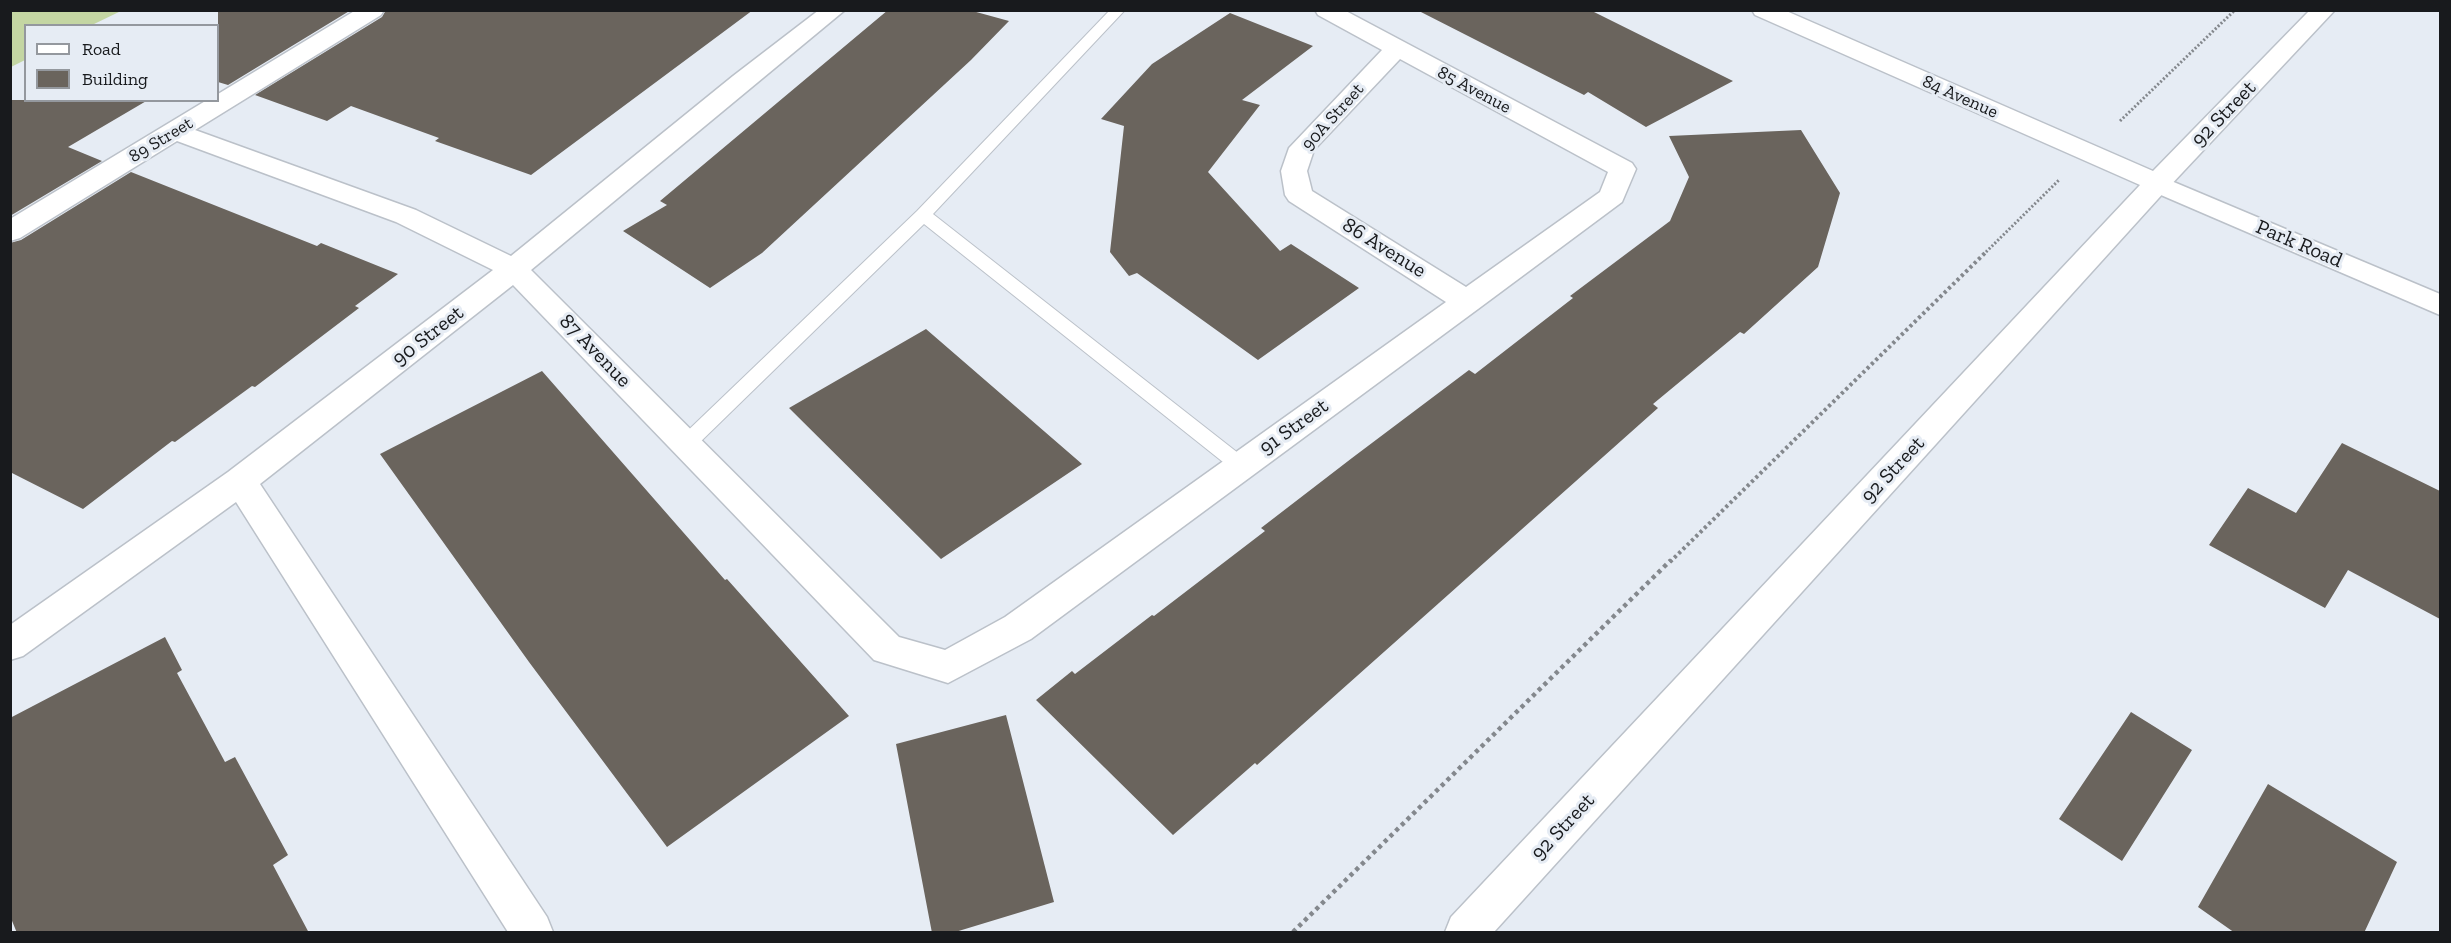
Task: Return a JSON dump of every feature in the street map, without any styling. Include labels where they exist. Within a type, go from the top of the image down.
[{"type":"street","name":"89 Street","points":[[10,232],[373,10]]},
{"type":"street","name":"90 Street","points":[[10,645],[240,481],[514,269],[742,81],[834,10]]},
{"type":"street","name":"85 Avenue","points":[[1326,10],[1623,169]]},
{"type":"street","name":"84 Avenue","points":[[1763,10],[2157,183]]},
{"type":"street","name":"92 Street","points":[[1466,933],[2157,183],[2324,10]]},
{"type":"street","name":"90A Street","points":[[1299,195],[1294,171],[1302,148],[1396,49]]},
{"type":"street","name":"87 Avenue","points":[[175,132],[406,216],[514,269],[887,649],[948,667]]},
{"type":"street","name":"91 Street","points":[[948,667],[1018,628],[1612,196],[1623,169]]},
{"type":"street","name":"Park Road","points":[[2157,183],[2440,305]]},
{"type":"street","name":"86 Avenue","points":[[1299,195],[1468,302]]},
{"type":"street","points":[[240,481],[532,933]]},
{"type":"lane","points":[[686,444],[923,215],[1118,10]]},
{"type":"lane","points":[[923,215],[1240,465]]},
{"type":"path","points":[[2120,121],[2235,10]]},
{"type":"path","points":[[1293,933],[2064,175]]},
{"type":"green space","points":[[11,10],[121,10],[94,24],[24,24],[24,60],[11,67]]},
{"type":"building","points":[[218,10],[351,10],[228,85],[219,82]]},
{"type":"building","points":[[386,10],[753,10],[531,175],[435,141],[439,138],[351,106],[327,121],[255,95],[382,17]]},
{"type":"building","points":[[888,10],[969,10],[1009,21],[971,60],[762,253],[710,288],[623,231],[667,205],[660,201]]},
{"type":"building","points":[[1417,10],[1590,10],[1733,81],[1646,127],[1588,92],[1584,95]]},
{"type":"building","points":[[1230,13],[1313,46],[1242,100],[1260,105],[1208,172],[1280,251],[1291,244],[1359,288],[1258,360],[1137,273],[1129,276],[1110,252],[1124,126],[1101,119],[1152,64]]},
{"type":"building","points":[[10,100],[145,102],[68,147],[102,161],[10,216]]},
{"type":"building","points":[[1801,130],[1840,193],[1818,267],[1744,334],[1740,332],[1653,404],[1658,408],[1257,765],[1255,763],[1173,835],[1036,700],[1072,671],[1075,674],[1152,615],[1154,616],[1265,531],[1261,528],[1469,370],[1475,374],[1573,298],[1570,296],[1670,221],[1689,177],[1669,136]]},
{"type":"building","points":[[131,172],[317,246],[321,243],[398,274],[355,306],[359,308],[255,387],[252,386],[175,442],[172,441],[83,509],[10,472],[10,243],[21,240]]},
{"type":"building","points":[[926,329],[1082,464],[941,559],[789,408]]},
{"type":"building","points":[[542,371],[725,580],[727,579],[849,716],[667,847],[529,662],[380,454]]},
{"type":"building","points":[[2342,443],[2440,491],[2440,619],[2348,570],[2325,608],[2209,545],[2248,488],[2296,513]]},
{"type":"building","points":[[165,637],[182,670],[177,673],[225,762],[235,757],[288,855],[273,865],[309,933],[17,933],[10,916],[10,718]]},
{"type":"building","points":[[2131,712],[2192,750],[2122,861],[2059,819]]},
{"type":"building","points":[[1006,715],[1054,902],[952,933],[932,933],[896,744]]},
{"type":"building","points":[[2268,784],[2397,862],[2364,933],[2235,933],[2198,907]]}]
